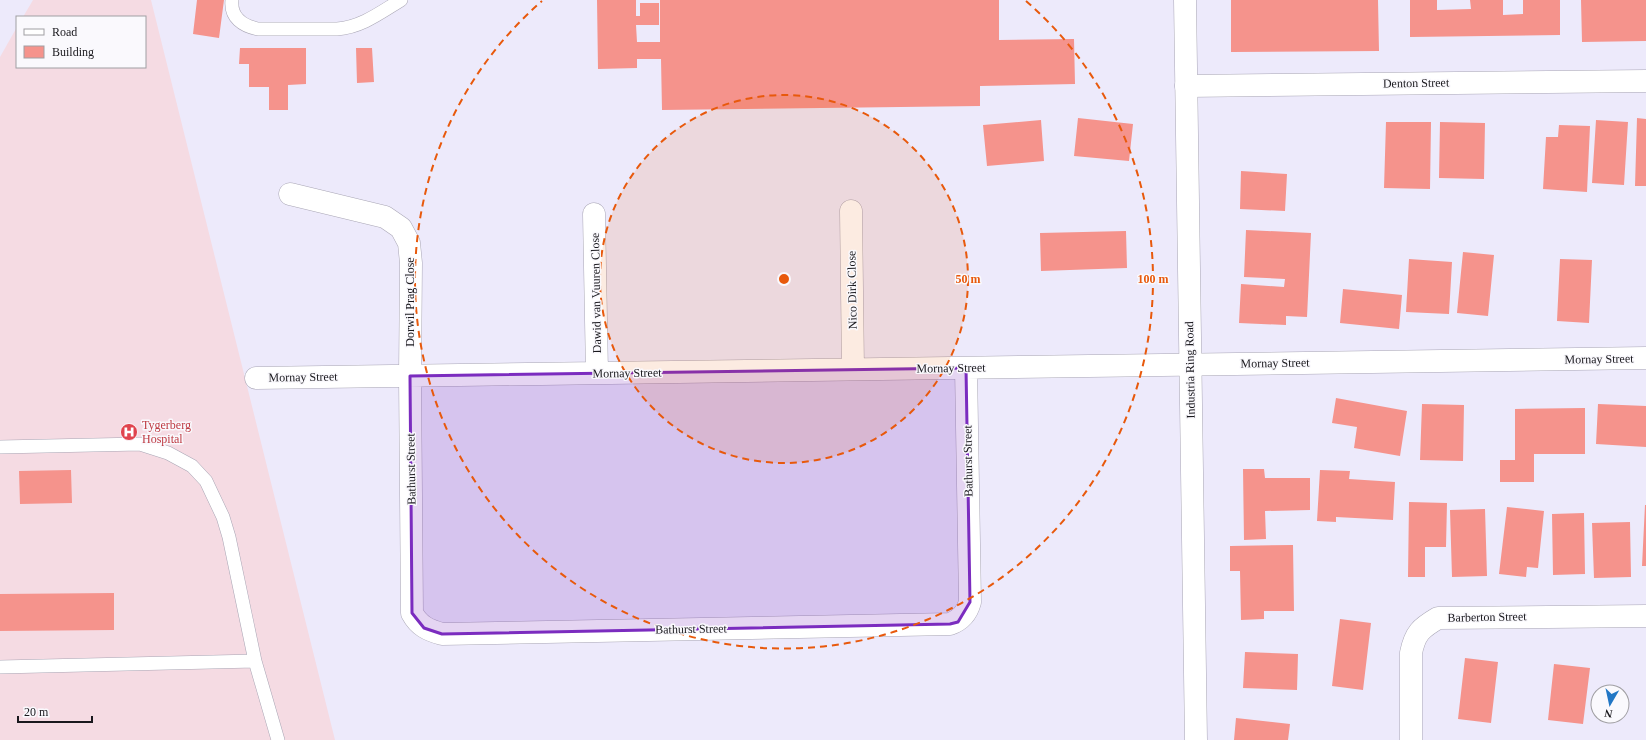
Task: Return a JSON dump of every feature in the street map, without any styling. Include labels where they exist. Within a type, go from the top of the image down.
[{"type":"street","name":"Industria Ring Road","points":[[1185,0],[1196,740]]},
{"type":"street","name":"Denton Street","points":[[1186,86],[1646,81]]},
{"type":"street","name":"Dorwil Prag Close","points":[[290,194],[385,217],[401,228],[409,243],[410,376]]},
{"type":"street","name":"Nico Dirk Close","points":[[850,211],[853,369]]},
{"type":"street","name":"Dawid van Vuuren Close","points":[[594,214],[597,373]]},
{"type":"street","name":"Mornay Street","points":[[256,378],[1646,358]]},
{"type":"street","name":"Bathurst Street","points":[[410,376],[412,613],[416,621],[424,628],[442,634],[942,625],[958,622],[968,610],[970,602],[966,368]]},
{"type":"street","name":"Barberton Street","points":[[1411,740],[1411,653],[1414,639],[1424,626],[1438,618],[1646,616]]},
{"type":"lane","points":[[232,0],[233,13],[236,19],[250,28],[337,29],[349,28],[361,24],[401,0]]},
{"type":"lane","points":[[0,446],[140,444],[168,452],[192,466],[206,481],[222,517],[229,538],[255,661],[278,740]]},
{"type":"lane","points":[[0,667],[255,661]]},
{"type":"highlighted area","points":[[966,368],[970,602],[958,622],[950,624],[442,634],[424,628],[412,613],[410,376]]},
{"type":"shaded area","name":"Tygerberg Hospital","points":[[33,0],[151,0],[335,740],[0,740],[0,57],[16,29],[16,68],[146,68],[146,16],[24,16]]},
{"type":"building","points":[[197,0],[224,0],[219,38],[193,34]]},
{"type":"building","points":[[597,0],[636,0],[636,16],[640,16],[640,3],[659,3],[659,25],[636,25],[637,42],[660,42],[660,0],[999,0],[999,40],[1074,39],[1075,84],[980,86],[980,106],[662,110],[661,59],[637,59],[637,68],[598,69]]},
{"type":"building","points":[[1231,0],[1378,0],[1379,51],[1231,52]]},
{"type":"building","points":[[1410,0],[1437,0],[1437,10],[1471,9],[1470,0],[1503,0],[1503,15],[1523,14],[1523,0],[1560,0],[1560,35],[1410,37]]},
{"type":"building","points":[[1581,0],[1646,0],[1646,41],[1582,42]]},
{"type":"building","points":[[240,48],[306,48],[306,84],[288,85],[288,110],[269,110],[269,87],[249,87],[249,64],[239,64]]},
{"type":"building","points":[[356,48],[372,48],[374,82],[357,83]]},
{"type":"building","points":[[1078,118],[1133,124],[1129,161],[1074,156]]},
{"type":"building","points":[[1637,118],[1646,119],[1646,186],[1635,186]]},
{"type":"building","points":[[1041,120],[1044,161],[987,166],[983,125]]},
{"type":"building","points":[[1596,120],[1628,122],[1624,185],[1592,183]]},
{"type":"building","points":[[1386,122],[1431,122],[1430,189],[1384,188]]},
{"type":"building","points":[[1440,122],[1485,123],[1484,179],[1439,178]]},
{"type":"building","points":[[1559,125],[1590,126],[1587,192],[1543,189],[1546,137],[1558,137]]},
{"type":"building","points":[[1241,171],[1287,174],[1285,211],[1240,209]]},
{"type":"building","points":[[1246,230],[1311,233],[1307,317],[1286,316],[1286,325],[1239,323],[1241,284],[1284,287],[1285,279],[1244,277]]},
{"type":"building","points":[[1126,231],[1127,268],[1041,271],[1040,233]]},
{"type":"building","points":[[1463,252],[1494,255],[1488,316],[1457,313]]},
{"type":"building","points":[[1409,259],[1452,262],[1449,314],[1406,312]]},
{"type":"building","points":[[1560,259],[1592,260],[1589,323],[1557,321]]},
{"type":"building","points":[[1343,289],[1402,295],[1399,329],[1340,323]]},
{"type":"building","points":[[1336,398],[1407,411],[1400,456],[1354,448],[1357,427],[1332,423]]},
{"type":"building","points":[[1422,404],[1464,405],[1463,461],[1420,460]]},
{"type":"building","points":[[1598,404],[1646,406],[1646,447],[1596,444]]},
{"type":"building","points":[[1585,408],[1585,454],[1534,454],[1534,482],[1500,482],[1500,460],[1515,460],[1515,409]]},
{"type":"building","points":[[1243,469],[1264,469],[1265,478],[1310,478],[1310,510],[1265,511],[1266,539],[1244,540]]},
{"type":"building","points":[[71,470],[72,503],[20,504],[19,471]]},
{"type":"building","points":[[1320,470],[1350,471],[1349,479],[1395,482],[1393,520],[1336,517],[1336,522],[1317,521]]},
{"type":"building","points":[[1409,502],[1447,503],[1446,547],[1425,547],[1425,577],[1408,577]]},
{"type":"building","points":[[1645,505],[1646,566],[1642,566]]},
{"type":"building","points":[[1507,507],[1544,511],[1538,568],[1527,567],[1526,577],[1499,574]]},
{"type":"building","points":[[1485,509],[1487,576],[1452,577],[1450,510]]},
{"type":"building","points":[[1584,513],[1585,574],[1553,575],[1552,514]]},
{"type":"building","points":[[1630,522],[1631,577],[1594,578],[1592,523]]},
{"type":"building","points":[[1293,545],[1294,611],[1264,611],[1264,619],[1241,620],[1240,571],[1230,571],[1230,546]]},
{"type":"building","points":[[114,593],[114,630],[0,631],[0,594]]},
{"type":"building","points":[[1340,619],[1371,623],[1363,690],[1332,686]]},
{"type":"building","points":[[1245,652],[1298,654],[1297,690],[1243,688]]},
{"type":"building","points":[[1465,658],[1498,662],[1491,723],[1458,719]]},
{"type":"building","points":[[1554,664],[1590,668],[1583,724],[1548,720]]},
{"type":"building","points":[[1236,718],[1290,724],[1288,740],[1234,740]]},
{"type":"place","name":"Tygerberg Hospital","points":[[129,432]]}]
